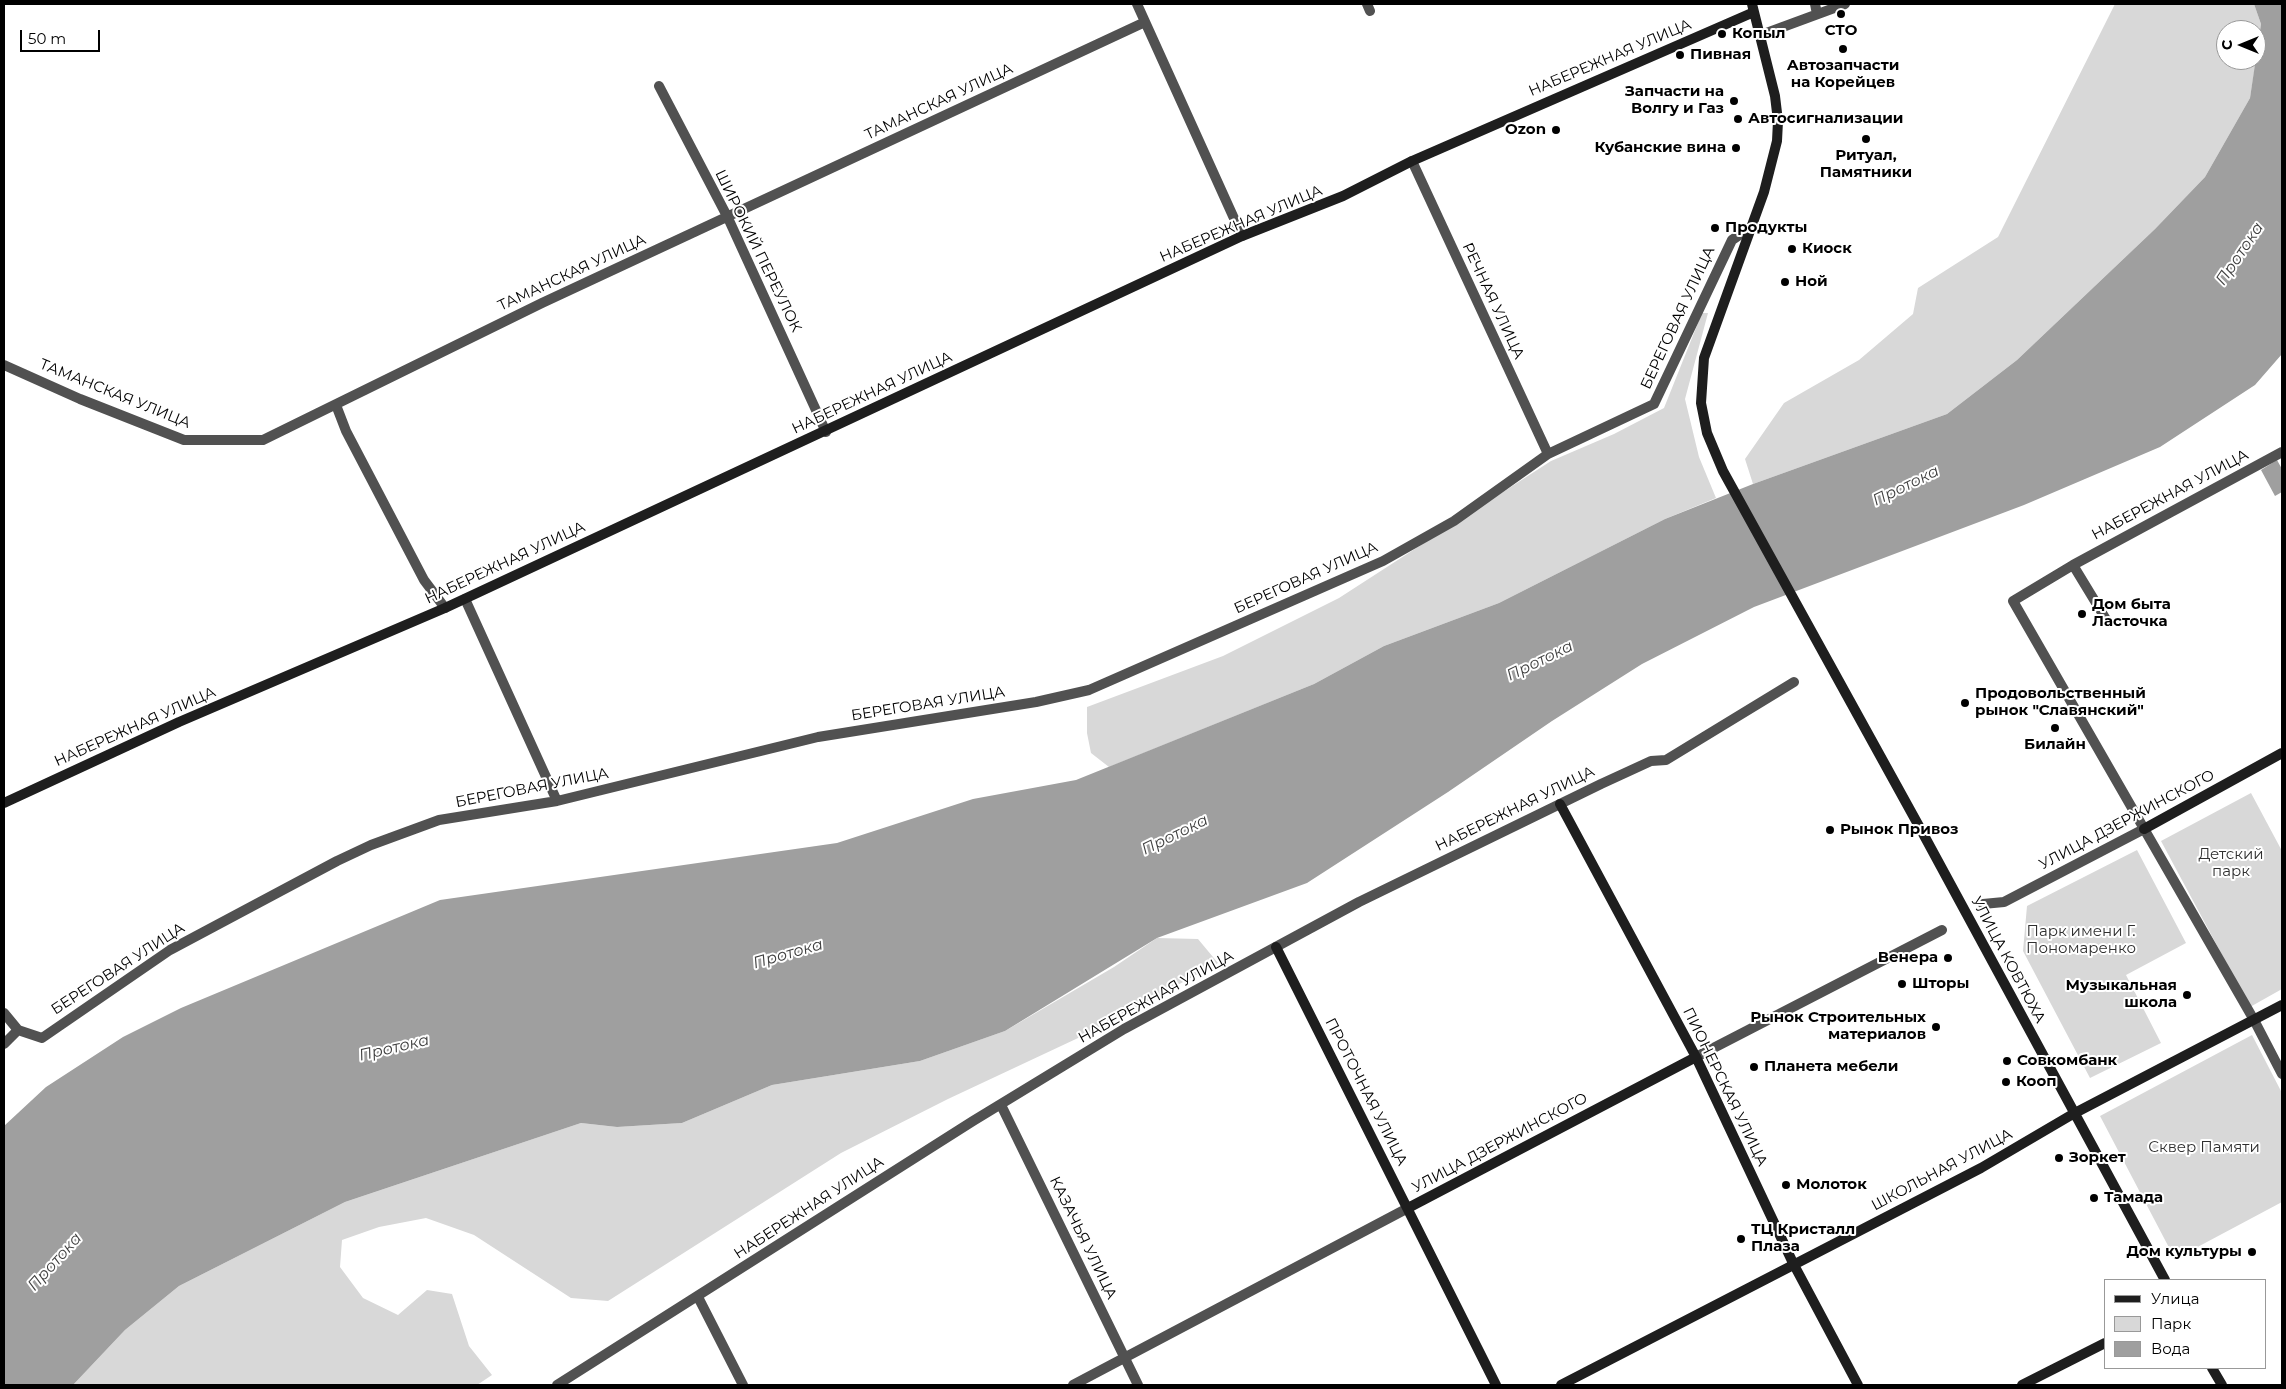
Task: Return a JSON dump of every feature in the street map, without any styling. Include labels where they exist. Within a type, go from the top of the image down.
[{"type":"street","points":[[1137,4],[1242,236]]},
{"type":"street","points":[[1761,35],[1816,9],[1844,4]]},
{"type":"street","name":"УЛИЦА КОВТЮХА","points":[[1753,8],[1775,96],[1778,121],[1777,141],[1751,227],[1709,338],[1701,381],[1701,403],[1706,433],[1723,471],[1822,655],[1924,836],[2073,1114],[2164,1279]]},
{"type":"street","name":"НАБЕРЕЖНАЯ УЛИЦА","points":[[4,803],[179,722],[465,599],[1242,236],[1343,196],[1412,161],[1753,8]]},
{"type":"street","name":"ТАМАНСКАЯ УЛИЦА","points":[[4,365],[80,399],[184,440],[262,440],[542,303],[728,218],[1145,22]]},
{"type":"street","name":"ШИРОКИЙ ПЕРЕУЛОК","points":[[659,86],[728,218],[826,432]]},
{"type":"street","name":"РЕЧНАЯ УЛИЦА","points":[[1412,161],[1548,454]]},
{"type":"street","name":"БЕРЕГОВАЯ УЛИЦА","points":[[18,1030],[42,1038],[170,950],[337,861],[371,845],[439,820],[557,801],[818,737],[1036,702],[1089,690],[1383,561],[1454,521],[1548,454],[1654,404],[1732,240],[1751,227]]},
{"type":"street","points":[[336,405],[346,431],[424,580],[445,608]]},
{"type":"street","name":"НАБЕРЕЖНАЯ УЛИЦА","points":[[2144,829],[2013,601],[2073,565],[2282,452]]},
{"type":"street","points":[[2073,565],[2107,621]]},
{"type":"street","points":[[465,599],[557,801]]},
{"type":"street","name":"НАБЕРЕЖНАЯ УЛИЦА","points":[[557,1385],[1124,1029],[1359,902],[1651,761],[1666,760],[1794,682]]},
{"type":"street","name":"УЛИЦА ДЗЕРЖИНСКОГО","points":[[1983,904],[2004,902],[2282,754]]},
{"type":"street","name":"ПИОНЕРСКАЯ УЛИЦА","points":[[1560,804],[1696,1057],[1793,1263],[1858,1385]]},
{"type":"street","points":[[2144,829],[2254,1020],[2282,1074]]},
{"type":"street","name":"УЛИЦА ДЗЕРЖИНСКОГО","points":[[1073,1385],[1696,1057],[1942,930]]},
{"type":"street","name":"ПРОТОЧНАЯ УЛИЦА","points":[[1276,947],[1496,1385]]},
{"type":"street","name":"ШКОЛЬНАЯ УЛИЦА","points":[[1561,1385],[1793,1263],[1981,1168],[2073,1114],[2282,1005]]},
{"type":"street","points":[[4,1013],[18,1030],[4,1044]]},
{"type":"street","name":"КАЗАЧЬЯ УЛИЦА","points":[[1001,1105],[1138,1385]]},
{"type":"street","points":[[698,1297],[743,1385]]},
{"type":"street","points":[[2022,1385],[2104,1344]]},
{"type":"street","points":[[2213,1369],[2222,1385]]},
{"type":"green space","points":[[2115,4],[2254,4],[2260,20],[2216,20],[2216,70],[2254,70],[2250,98],[2205,177],[2155,229],[2017,360],[1947,414],[1753,484],[1745,459],[1784,403],[1859,360],[1913,314],[1918,288],[1998,237]]},
{"type":"green space","points":[[1702,313],[1708,313],[1685,399],[1699,457],[1716,498],[1665,519],[1499,603],[1384,646],[1314,684],[1109,767],[1091,753],[1087,733],[1087,707],[1223,656],[1339,598],[1551,461],[1614,434],[1664,408]]},
{"type":"green space","name":"Детский парк","points":[[2251,793],[2282,851],[2282,989],[2250,1007],[2161,841]]},
{"type":"green space","name":"Парк имени Г. Пономаренко","points":[[2137,850],[2186,943],[2126,975],[2161,1043],[2090,1078],[2023,951],[2027,906]]},
{"type":"green space","points":[[1157,938],[1198,939],[1218,963],[1093,1031],[948,1099],[841,1153],[608,1301],[571,1298],[474,1235],[426,1218],[379,1227],[342,1240],[340,1267],[363,1298],[398,1315],[427,1290],[452,1294],[469,1346],[492,1375],[477,1385],[73,1385],[125,1330],[179,1286],[345,1202],[581,1123],[617,1127],[682,1123],[772,1085],[920,1061],[1005,1031],[1114,967]]},
{"type":"green space","name":"Сквер Памяти","points":[[2252,1035],[2282,1093],[2282,1202],[2175,1259],[2100,1116]]},
{"type":"water","name":"Протока","points":[[2254,4],[2282,4],[2282,354],[2255,385],[2160,447],[2024,505],[1754,607],[1642,664],[1552,721],[1448,792],[1307,883],[1157,938],[1005,1031],[920,1061],[772,1085],[682,1123],[617,1127],[581,1123],[345,1202],[179,1286],[125,1330],[73,1385],[4,1385],[4,1126],[46,1087],[123,1037],[181,1008],[440,900],[837,843],[973,799],[1076,780],[1314,684],[1384,646],[1499,603],[1665,519],[1753,484],[1947,414],[2017,360],[2155,229],[2205,177],[2250,98],[2254,70],[2266,70],[2266,20],[2260,20]]},
{"type":"water","points":[[2277,460],[2282,469],[2282,492],[2275,496],[2261,470]]},
{"type":"place","name":"СТО","points":[[1841,14]]},
{"type":"place","name":"Копыл","points":[[1722,34]]},
{"type":"place","name":"Автозапчасти на Корейцев","points":[[1843,49]]},
{"type":"place","name":"Пивная","points":[[1680,55]]},
{"type":"place","name":"Запчасти на Волгу и Газ","points":[[1734,101]]},
{"type":"place","name":"Автосигнализации","points":[[1738,119]]},
{"type":"place","name":"Ozon","points":[[1556,130]]},
{"type":"place","name":"Ритуал, Памятники","points":[[1866,139]]},
{"type":"place","name":"Кубанские вина","points":[[1736,148]]},
{"type":"place","name":"Продукты","points":[[1715,228]]},
{"type":"place","name":"Киоск","points":[[1792,249]]},
{"type":"place","name":"Ной","points":[[1785,282]]},
{"type":"place","name":"Дом быта Ласточка","points":[[2082,614]]},
{"type":"place","name":"Продовольственный рынок \"Славянский\"","points":[[1965,703]]},
{"type":"place","name":"Билайн","points":[[2055,728]]},
{"type":"place","name":"Рынок Привоз","points":[[1830,830]]},
{"type":"place","name":"Венера","points":[[1948,958]]},
{"type":"place","name":"Шторы","points":[[1902,984]]},
{"type":"place","name":"Музыкальная школа","points":[[2187,995]]},
{"type":"place","name":"Рынок Строительных материалов","points":[[1936,1027]]},
{"type":"place","name":"Совкомбанк","points":[[2007,1061]]},
{"type":"place","name":"Планета мебели","points":[[1754,1067]]},
{"type":"place","name":"Кооп","points":[[2006,1082]]},
{"type":"place","name":"Зоркет","points":[[2059,1158]]},
{"type":"place","name":"Молоток","points":[[1786,1185]]},
{"type":"place","name":"Тамада","points":[[2094,1198]]},
{"type":"place","name":"ТЦ Кристалл Плаза","points":[[1741,1239]]},
{"type":"place","name":"Дом культуры","points":[[2252,1252]]}]
